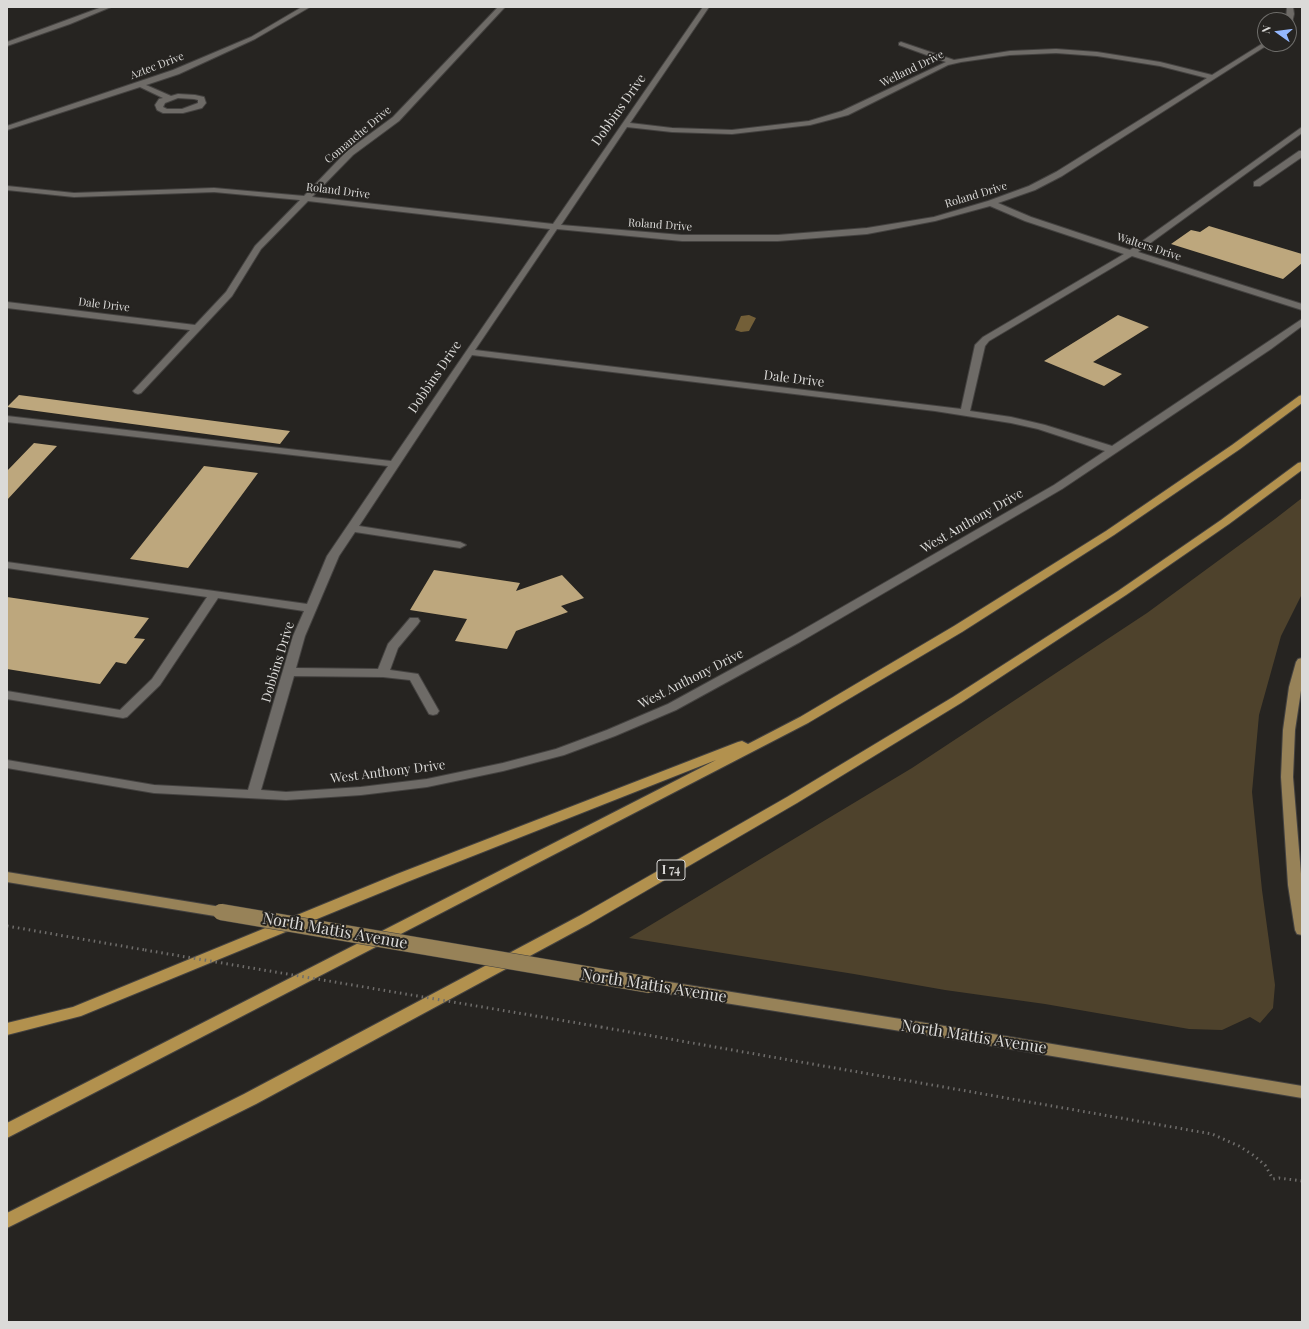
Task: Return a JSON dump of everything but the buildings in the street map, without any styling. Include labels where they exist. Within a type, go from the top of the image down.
[{"type":"highway","points":[[7,1131],[804,720],[958,629],[1110,533],[1236,447],[1302,398]]},
{"type":"highway","name":"I 74","points":[[7,1220],[284,1080],[584,920],[792,800],[957,700],[1122,593],[1225,522],[1302,465]]},
{"type":"highway","points":[[7,1028],[76,1012],[402,878],[804,720]]},
{"type":"main road","points":[[1302,662],[1295,688],[1289,730],[1287,777],[1295,884],[1302,930]]},
{"type":"main road","name":"North Mattis Avenue","points":[[7,877],[650,985],[1302,1092]]},
{"type":"street","points":[[7,44],[68,24],[108,7]]},
{"type":"street","name":"Aztec Drive","points":[[7,128],[140,85],[221,53],[271,28],[307,7]]},
{"type":"street","name":"Comanche Drive","points":[[138,391],[229,294],[258,248],[350,153],[396,119],[502,7]]},
{"type":"street","name":"Dobbins Drive","points":[[253,795],[299,636],[333,556],[469,352],[706,7]]},
{"type":"street","points":[[902,44],[954,62]]},
{"type":"street","name":"Roland Drive","points":[[7,188],[74,195],[214,190],[248,192],[554,227],[682,238],[778,238],[860,231],[917,223],[991,203],[1032,188],[1059,174],[1173,103],[1211,77],[1229,68],[1257,50]]},
{"type":"street","name":"Welland Drive","points":[[626,125],[672,130],[732,132],[784,128],[810,123],[845,113],[870,102],[924,74],[954,62],[1010,53],[1075,52],[1160,64],[1211,77]]},
{"type":"street","points":[[140,85],[169,98],[188,96],[200,99],[202,103],[192,110],[166,111],[160,108],[159,105],[162,101],[169,98]]},
{"type":"street","points":[[1257,184],[1293,150],[1302,129]]},
{"type":"street","points":[[965,413],[980,345],[986,339],[1131,253],[1293,150]]},
{"type":"street","name":"Walters Drive","points":[[991,203],[1028,219],[1302,307]]},
{"type":"street","name":"Dale Drive","points":[[7,305],[197,328]]},
{"type":"street","name":"West Anthony Drive","points":[[7,764],[154,789],[286,796],[320,795],[428,783],[503,767],[560,752],[611,733],[672,706],[796,639],[1058,488],[1205,390],[1302,322]]},
{"type":"street","name":"Dale Drive","points":[[469,352],[965,413],[1011,420],[1041,427],[1113,450]]},
{"type":"street","points":[[7,419],[394,464]]},
{"type":"street","points":[[352,528],[460,545]]},
{"type":"street","points":[[7,565],[311,608]]},
{"type":"street","points":[[7,695],[123,714],[156,682],[215,594]]},
{"type":"street","points":[[384,673],[392,647],[414,621]]},
{"type":"street","points":[[288,672],[384,673],[414,677],[433,711]]},
{"type":"path","points":[[7,926],[601,1027],[1212,1134],[1232,1143],[1253,1156],[1264,1165],[1273,1179],[1279,1178],[1302,1181]]},
{"type":"shaded area","points":[[749,315],[756,318],[749,331],[741,332],[735,330],[741,316]]},
{"type":"shaded area","points":[[1302,498],[1302,594],[1281,636],[1259,715],[1252,792],[1262,890],[1275,985],[1273,1008],[1260,1023],[1250,1017],[1222,1030],[1189,1029],[1045,1004],[945,990],[629,938],[912,768],[1147,613]]}]
